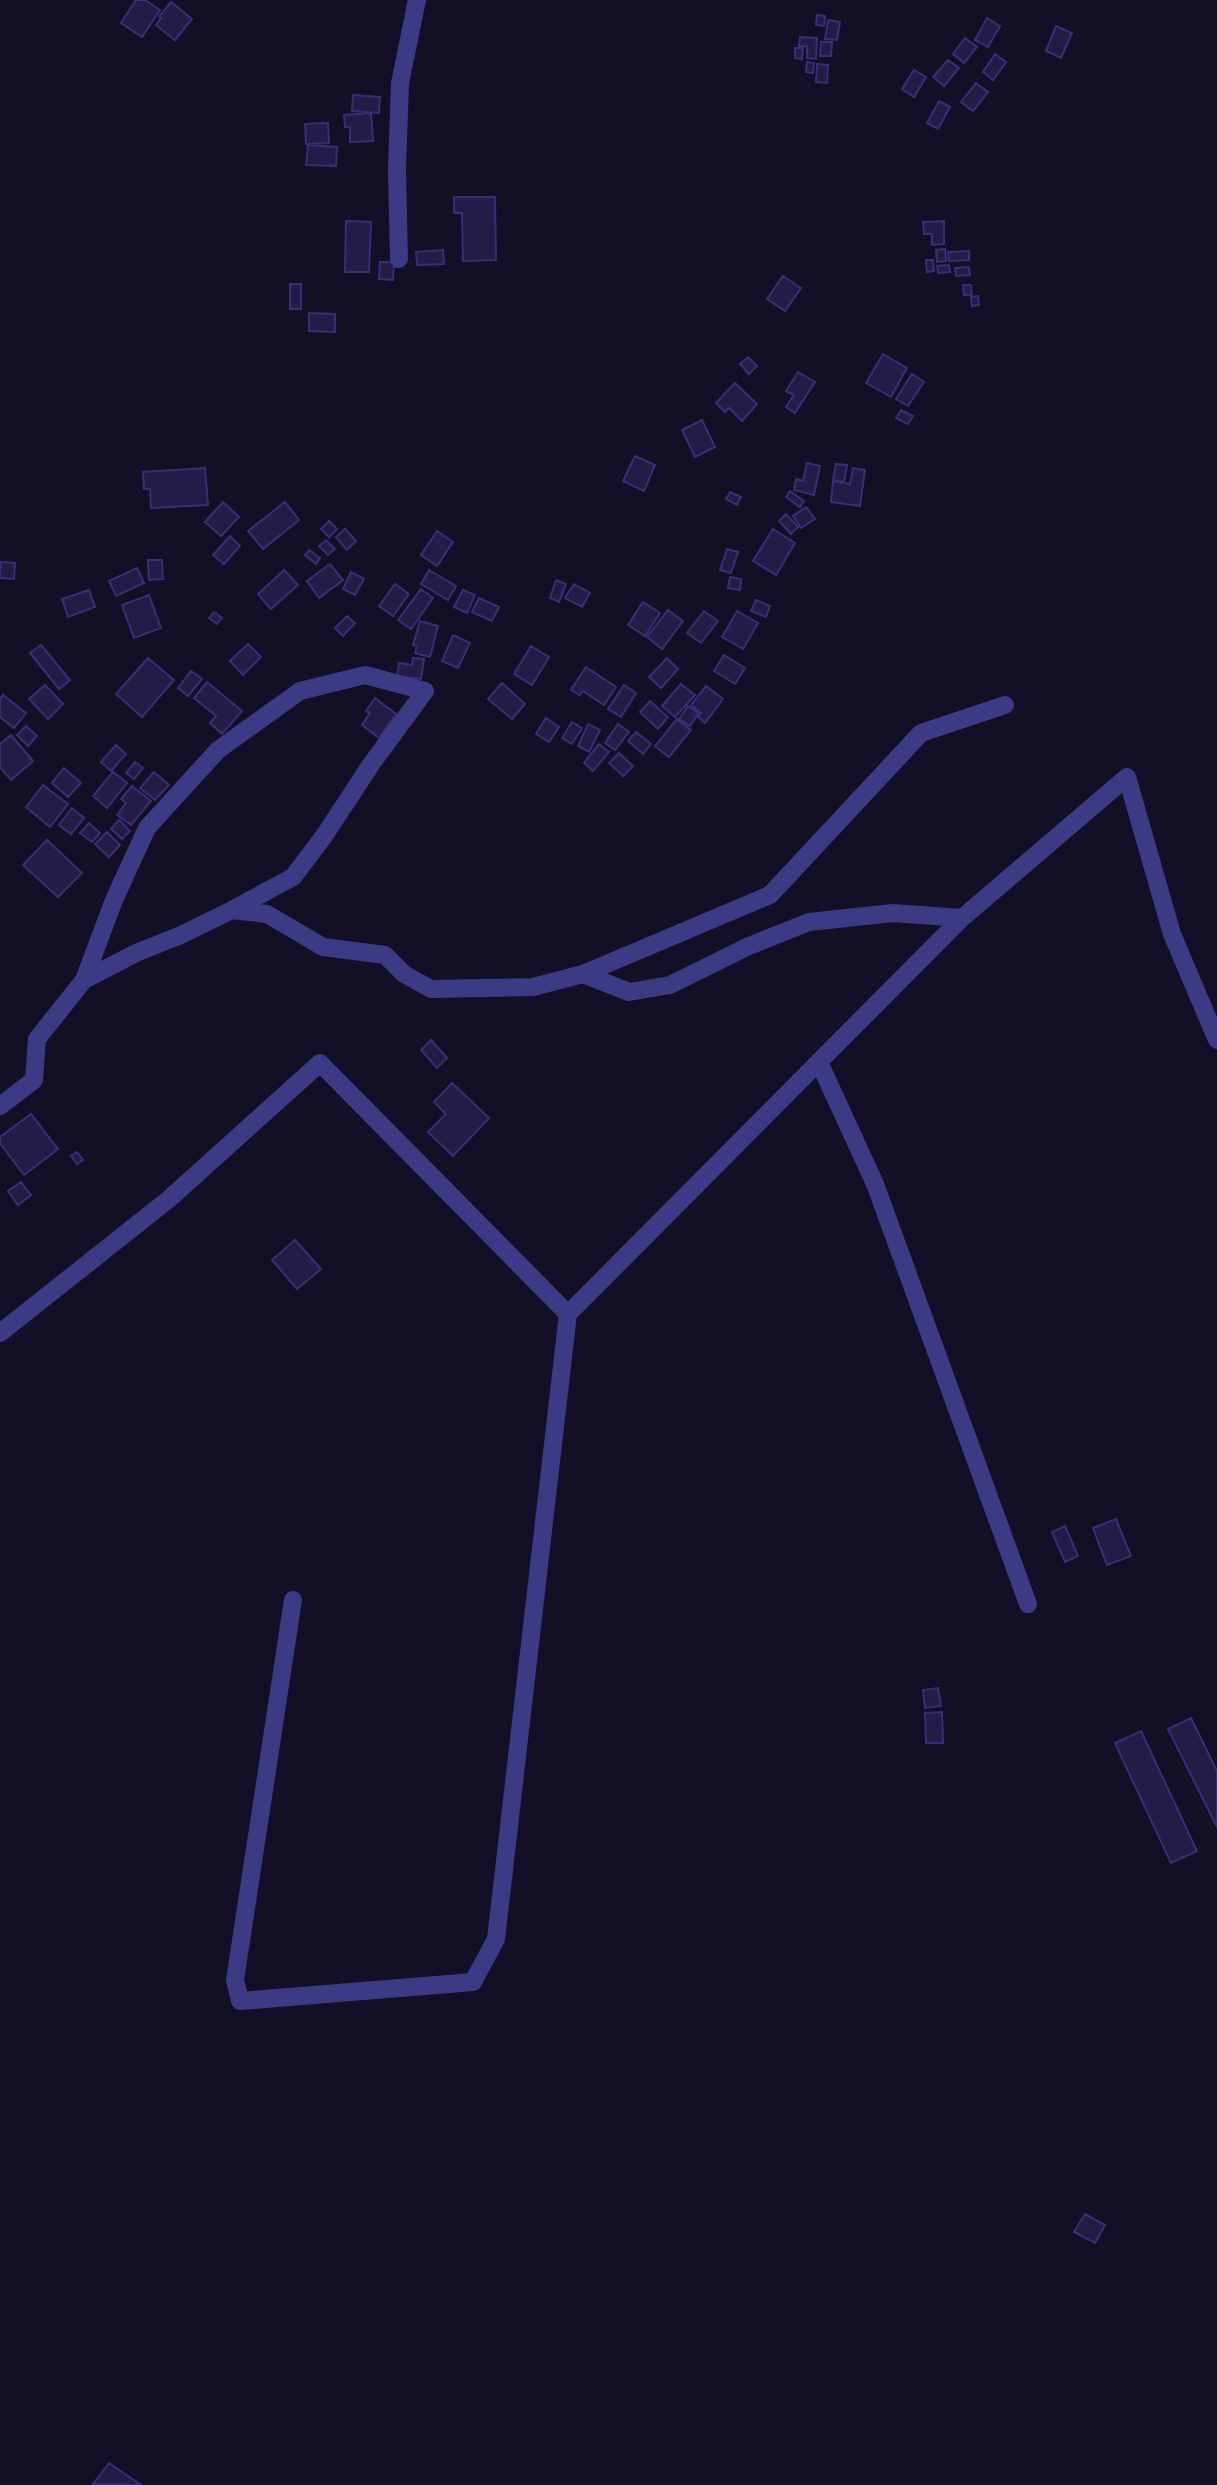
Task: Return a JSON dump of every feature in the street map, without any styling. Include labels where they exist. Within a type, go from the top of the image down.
[{"type":"street","points":[[399,259],[397,169],[400,83],[417,0]]},
{"type":"street","points":[[0,1106],[34,1080],[37,1039],[84,980],[114,900],[147,828],[218,750],[300,691],[365,675],[425,691],[293,877],[232,910],[84,980]]},
{"type":"street","points":[[232,910],[267,914],[323,947],[385,955],[404,974],[431,989],[533,987],[583,974],[770,895],[921,733],[1005,705]]},
{"type":"street","points":[[293,1600],[235,1980],[240,2001],[473,1982],[496,1939],[568,1314],[962,918],[1127,777],[1172,934],[1217,1040]]},
{"type":"street","points":[[583,974],[629,992],[670,985],[749,946],[809,922],[893,913],[962,918]]},
{"type":"street","points":[[819,1062],[875,1184],[1028,1604]]},
{"type":"street","points":[[0,1333],[169,1199],[320,1063],[568,1314]]},
{"type":"building","points":[[136,0],[145,0],[160,10],[142,37],[121,23]]},
{"type":"building","points":[[171,2],[192,19],[175,40],[156,25]]},
{"type":"building","points":[[817,15],[825,16],[824,26],[816,25]]},
{"type":"building","points":[[987,18],[1000,26],[988,47],[975,40]]},
{"type":"building","points":[[828,20],[840,22],[837,40],[825,39]]},
{"type":"building","points":[[1056,26],[1072,33],[1061,58],[1046,51]]},
{"type":"building","points":[[800,37],[817,38],[816,59],[807,58],[807,46],[799,46]]},
{"type":"building","points":[[965,38],[977,47],[964,63],[953,54]]},
{"type":"building","points":[[821,42],[832,42],[831,56],[820,56]]},
{"type":"building","points":[[795,48],[803,48],[802,59],[795,58]]},
{"type":"building","points":[[995,54],[1006,62],[993,80],[983,72]]},
{"type":"building","points":[[948,60],[959,68],[944,86],[933,77]]},
{"type":"building","points":[[807,62],[814,63],[813,73],[806,72]]},
{"type":"building","points":[[817,64],[828,65],[827,83],[816,82]]},
{"type":"building","points":[[914,70],[926,77],[914,97],[902,89]]},
{"type":"building","points":[[976,83],[988,92],[973,111],[961,102]]},
{"type":"building","points":[[353,95],[380,97],[379,113],[352,111]]},
{"type":"building","points":[[939,101],[950,107],[938,129],[927,123]]},
{"type":"building","points":[[371,113],[373,141],[350,142],[350,127],[345,127],[344,115]]},
{"type":"building","points":[[328,123],[329,143],[306,144],[305,124]]},
{"type":"building","points":[[308,145],[337,147],[336,166],[306,165]]},
{"type":"building","points":[[454,197],[495,197],[496,260],[463,261],[462,213],[454,213]]},
{"type":"building","points":[[346,221],[371,222],[369,272],[345,272]]},
{"type":"building","points":[[944,221],[944,244],[932,245],[932,234],[924,234],[923,222]]},
{"type":"building","points":[[945,249],[946,261],[937,262],[936,250]]},
{"type":"building","points":[[443,250],[444,264],[417,265],[416,252]]},
{"type":"building","points":[[969,251],[969,260],[949,261],[948,252]]},
{"type":"building","points":[[926,260],[933,260],[934,271],[927,272]]},
{"type":"building","points":[[380,262],[394,262],[393,280],[379,279]]},
{"type":"building","points":[[949,265],[950,272],[938,273],[937,266]]},
{"type":"building","points":[[969,267],[970,275],[956,276],[955,268]]},
{"type":"building","points":[[783,276],[801,288],[785,311],[767,299]]},
{"type":"building","points":[[290,284],[301,284],[301,309],[290,309]]},
{"type":"building","points":[[963,285],[971,285],[972,295],[964,295]]},
{"type":"building","points":[[978,296],[979,305],[972,306],[971,297]]},
{"type":"building","points":[[309,313],[335,314],[335,332],[309,331]]},
{"type":"building","points":[[883,354],[907,368],[891,397],[866,383]]},
{"type":"building","points":[[748,357],[757,366],[749,374],[740,364]]},
{"type":"building","points":[[798,372],[815,382],[795,413],[786,407],[794,395],[786,391]]},
{"type":"building","points":[[912,374],[924,382],[908,406],[896,399]]},
{"type":"building","points":[[735,383],[757,404],[742,421],[729,408],[725,412],[716,403]]},
{"type":"building","points":[[901,410],[913,416],[908,424],[896,418]]},
{"type":"building","points":[[702,420],[715,447],[695,457],[682,430]]},
{"type":"building","points":[[635,456],[655,465],[644,491],[623,481]]},
{"type":"building","points":[[807,463],[820,466],[814,495],[794,490],[796,479],[803,481]]},
{"type":"building","points":[[836,464],[847,465],[844,482],[833,480]]},
{"type":"building","points":[[205,468],[208,505],[151,508],[150,489],[144,489],[143,472]]},
{"type":"building","points":[[853,468],[865,470],[860,506],[831,502],[833,481],[850,484]]},
{"type":"building","points":[[790,491],[804,501],[800,507],[786,497]]},
{"type":"building","points":[[730,492],[741,497],[737,505],[726,499]]},
{"type":"building","points":[[223,502],[239,517],[221,536],[205,522]]},
{"type":"building","points":[[285,502],[299,520],[263,549],[248,531]]},
{"type":"building","points":[[806,507],[815,519],[801,528],[793,516]]},
{"type":"building","points":[[786,514],[798,527],[791,534],[779,521]]},
{"type":"building","points":[[329,521],[337,529],[329,537],[321,529]]},
{"type":"building","points":[[345,529],[356,541],[347,550],[336,537]]},
{"type":"building","points":[[773,529],[795,543],[776,575],[753,561]]},
{"type":"building","points":[[437,531],[453,542],[437,566],[421,555]]},
{"type":"building","points":[[230,536],[240,546],[224,564],[213,555]]},
{"type":"building","points":[[326,540],[335,549],[328,555],[319,546]]},
{"type":"building","points":[[727,549],[738,552],[731,573],[720,570]]},
{"type":"building","points":[[309,550],[320,558],[316,564],[305,555]]},
{"type":"building","points":[[148,560],[162,560],[163,579],[149,580]]},
{"type":"building","points":[[0,562],[15,563],[14,579],[0,578]]},
{"type":"building","points":[[330,564],[343,580],[319,598],[307,581]]},
{"type":"building","points":[[137,568],[144,583],[116,596],[109,581]]},
{"type":"building","points":[[284,570],[298,585],[271,609],[258,594]]},
{"type":"building","points":[[429,570],[456,586],[448,600],[421,584]]},
{"type":"building","points":[[351,572],[364,579],[355,595],[343,589]]},
{"type":"building","points":[[730,577],[741,579],[740,590],[728,588]]},
{"type":"building","points":[[556,580],[566,584],[559,602],[550,598]]},
{"type":"building","points":[[395,584],[409,594],[393,616],[379,606]]},
{"type":"building","points":[[574,584],[590,593],[582,607],[565,598]]},
{"type":"building","points":[[421,589],[433,598],[411,629],[398,620]]},
{"type":"building","points":[[89,590],[95,607],[68,617],[62,599]]},
{"type":"building","points":[[463,590],[475,595],[467,613],[454,607]]},
{"type":"building","points":[[149,595],[161,628],[134,638],[122,605]]},
{"type":"building","points":[[479,598],[499,607],[492,621],[472,612]]},
{"type":"building","points":[[756,600],[770,606],[766,617],[751,611]]},
{"type":"building","points":[[643,602],[660,613],[645,636],[628,625]]},
{"type":"building","points":[[668,610],[683,621],[662,649],[647,637]]},
{"type":"building","points":[[704,611],[718,621],[701,643],[687,633]]},
{"type":"building","points":[[737,611],[758,623],[743,649],[722,637]]},
{"type":"building","points":[[214,612],[222,618],[217,624],[209,618]]},
{"type":"building","points":[[347,616],[355,623],[343,636],[335,628]]},
{"type":"building","points":[[420,621],[438,626],[430,657],[415,653],[417,646],[413,645]]},
{"type":"building","points":[[453,635],[470,643],[458,668],[442,661]]},
{"type":"building","points":[[248,644],[261,657],[243,675],[230,661]]},
{"type":"building","points":[[41,645],[70,680],[59,689],[30,653]]},
{"type":"building","points":[[531,646],[549,657],[532,685],[514,674]]},
{"type":"building","points":[[724,655],[745,668],[735,684],[714,671]]},
{"type":"building","points":[[148,658],[174,680],[142,717],[116,694]]},
{"type":"building","points":[[413,658],[424,659],[421,679],[397,676],[399,663],[412,665]]},
{"type":"building","points":[[667,658],[678,669],[661,688],[649,677]]},
{"type":"building","points":[[586,667],[616,687],[604,705],[583,691],[580,695],[571,690]]},
{"type":"building","points":[[191,671],[202,679],[188,696],[178,688]]},
{"type":"building","points":[[207,682],[242,711],[222,734],[210,723],[216,716],[194,698]]},
{"type":"building","points":[[502,683],[525,704],[512,719],[488,699]]},
{"type":"building","points":[[681,684],[695,695],[675,717],[662,706]]},
{"type":"building","points":[[45,685],[63,704],[48,719],[29,699]]},
{"type":"building","points":[[624,685],[636,693],[621,717],[608,709]]},
{"type":"building","points":[[706,686],[723,699],[705,723],[698,717],[701,713],[691,705]]},
{"type":"building","points":[[3,695],[26,713],[14,728],[0,717],[0,699]]},
{"type":"building","points":[[375,698],[396,714],[379,738],[362,725],[370,713],[366,711]]},
{"type":"building","points":[[650,701],[668,717],[658,729],[640,712]]},
{"type":"building","points":[[688,706],[699,713],[690,726],[679,719]]},
{"type":"building","points":[[546,718],[559,727],[549,742],[536,734]]},
{"type":"building","points":[[677,719],[691,730],[669,757],[655,746]]},
{"type":"building","points":[[572,722],[582,728],[572,744],[562,738]]},
{"type":"building","points":[[588,724],[600,730],[589,752],[578,746]]},
{"type":"building","points":[[618,724],[629,732],[615,750],[605,743]]},
{"type":"building","points":[[26,726],[37,736],[28,746],[17,735]]},
{"type":"building","points":[[636,732],[651,744],[643,754],[628,741]]},
{"type":"building","points":[[11,735],[33,761],[11,780],[0,767],[0,744]]},
{"type":"building","points":[[599,744],[609,752],[593,771],[584,763]]},
{"type":"building","points":[[116,745],[126,754],[111,771],[101,762]]},
{"type":"building","points":[[619,753],[633,766],[623,776],[609,763]]},
{"type":"building","points":[[135,762],[143,768],[134,779],[126,773]]},
{"type":"building","points":[[64,768],[81,783],[68,797],[52,783]]},
{"type":"building","points":[[113,772],[127,783],[107,808],[93,796]]},
{"type":"building","points":[[154,772],[169,785],[155,800],[140,788]]},
{"type":"building","points":[[43,785],[68,804],[50,827],[26,807]]},
{"type":"building","points":[[132,786],[151,801],[131,825],[117,815],[126,803],[121,799]]},
{"type":"building","points":[[72,808],[84,818],[71,834],[59,825]]},
{"type":"building","points":[[119,820],[130,831],[122,839],[111,829]]},
{"type":"building","points":[[89,823],[100,833],[92,842],[80,833]]},
{"type":"building","points":[[107,832],[120,845],[109,857],[95,844]]},
{"type":"building","points":[[47,840],[82,873],[58,897],[23,865]]},
{"type":"building","points":[[431,1040],[447,1058],[437,1068],[421,1050]]},
{"type":"building","points":[[452,1083],[489,1118],[453,1156],[428,1132],[446,1114],[434,1102]]},
{"type":"building","points":[[31,1114],[58,1149],[24,1175],[0,1143],[0,1137]]},
{"type":"building","points":[[77,1152],[83,1160],[77,1164],[71,1156]]},
{"type":"building","points":[[21,1182],[31,1195],[18,1205],[8,1191]]},
{"type":"building","points":[[295,1240],[321,1269],[297,1289],[272,1260]]},
{"type":"building","points":[[1116,1519],[1131,1556],[1107,1565],[1093,1528]]},
{"type":"building","points":[[1065,1526],[1078,1556],[1065,1562],[1052,1532]]},
{"type":"building","points":[[938,1688],[941,1706],[925,1708],[923,1690]]},
{"type":"building","points":[[942,1712],[943,1743],[926,1743],[925,1713]]},
{"type":"building","points":[[1191,1718],[1217,1771],[1217,1827],[1168,1729]]},
{"type":"building","points":[[1141,1731],[1197,1851],[1171,1863],[1115,1743]]},
{"type":"building","points":[[1085,2214],[1105,2225],[1095,2243],[1074,2232]]},
{"type":"building","points":[[109,2463],[141,2485],[93,2484]]}]
